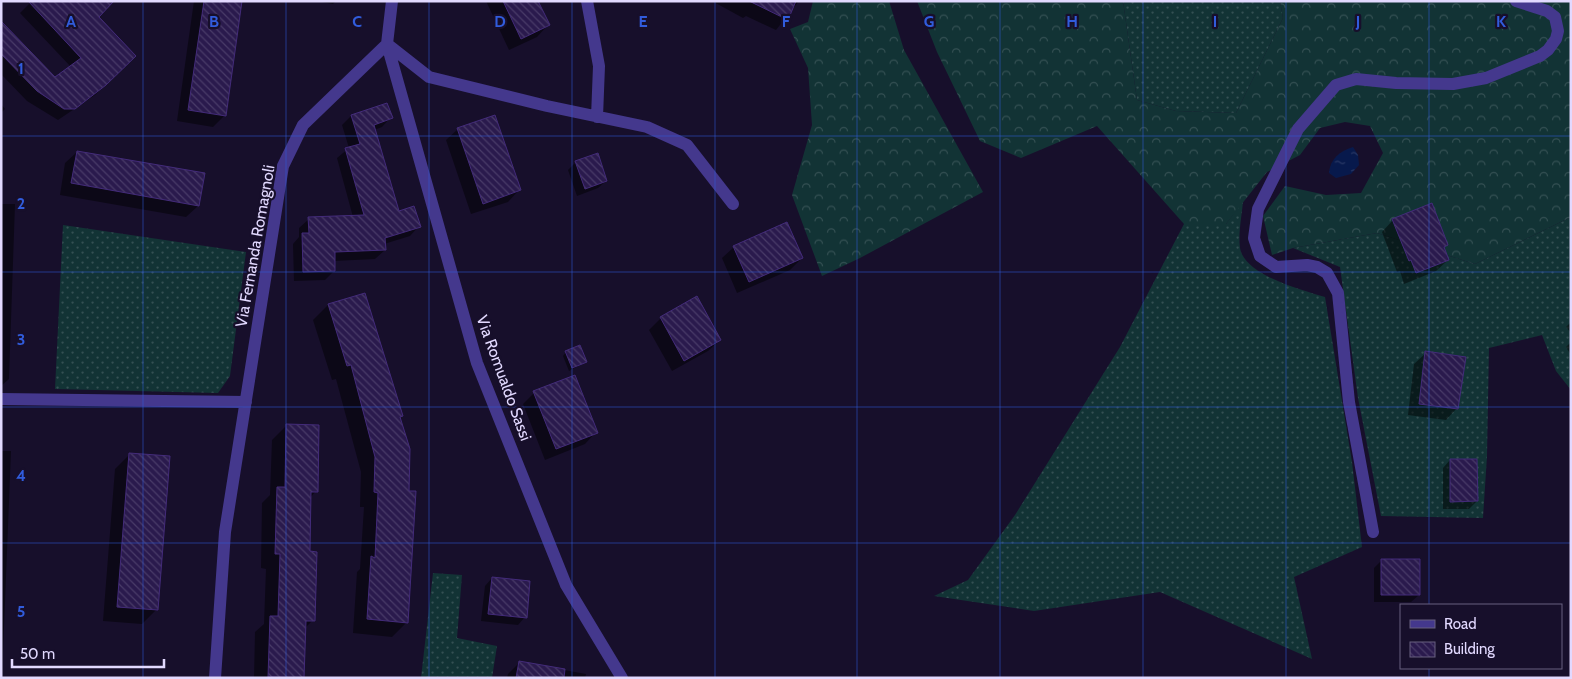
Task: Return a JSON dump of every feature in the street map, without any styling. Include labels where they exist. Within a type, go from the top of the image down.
[{"type":"street","name":"Via Romualdo Sassi","points":[[392,1],[387,44],[477,363],[566,586],[622,678]]},
{"type":"street","points":[[587,1],[599,66],[597,117]]},
{"type":"street","points":[[1373,532],[1349,402],[1338,293],[1327,273],[1317,267],[1307,265],[1276,267],[1260,256],[1254,238],[1258,209],[1298,129],[1336,85],[1356,78],[1396,83],[1453,84],[1486,78],[1540,56],[1548,50],[1558,31],[1555,17],[1547,11],[1516,1]]},
{"type":"street","points":[[387,44],[429,78],[647,127],[687,145],[733,204]]},
{"type":"street","name":"Via Fernanda Romagnoli","points":[[215,678],[225,532],[284,166],[303,125],[387,44]]},
{"type":"street","points":[[1,398],[246,402]]},
{"type":"green space","points":[[813,1],[889,1],[904,50],[983,192],[860,258],[822,276],[792,195],[812,125],[808,68],[790,29],[808,22]]},
{"type":"green space","points":[[917,1],[1123,1],[1137,100],[1176,111],[1236,113],[1283,18],[1280,1],[1571,1],[1571,217],[1475,264],[1377,233],[1293,248],[1272,255],[1263,216],[1285,186],[1326,195],[1361,193],[1383,153],[1370,126],[1345,122],[1320,128],[1300,155],[1267,172],[1226,224],[1184,224],[1097,126],[1021,158],[980,141],[937,52]]},
{"type":"green space","points":[[1123,1],[1280,1],[1283,18],[1236,113],[1176,111],[1137,100]]},
{"type":"green space","points":[[1243,201],[1240,248],[1244,258],[1263,274],[1275,280],[1325,297],[1352,462],[1362,547],[1294,577],[1312,659],[1160,592],[1034,611],[934,596],[968,580],[1015,515],[1120,347],[1184,224],[1226,224]]},
{"type":"green space","points":[[1571,217],[1571,390],[1556,371],[1542,335],[1489,348],[1487,456],[1483,518],[1381,516],[1358,398],[1340,267],[1293,248],[1377,233],[1475,264]]},
{"type":"green space","points":[[63,225],[246,252],[230,376],[218,393],[55,389]]},
{"type":"green space","points":[[433,573],[462,575],[457,638],[497,646],[492,678],[421,678]]},
{"type":"water","points":[[1353,147],[1358,155],[1359,165],[1351,174],[1336,178],[1329,173],[1331,164],[1336,156]]},
{"type":"building","points":[[28,1],[114,1],[99,17],[136,56],[106,85],[75,109],[64,109],[37,91],[1,54],[1,21],[55,77],[81,58]]},
{"type":"building","points":[[204,1],[242,1],[226,116],[188,110]]},
{"type":"building","points":[[503,1],[538,1],[550,25],[521,39]]},
{"type":"building","points":[[749,1],[796,1],[788,20]]},
{"type":"building","points":[[387,103],[393,118],[374,125],[399,211],[414,206],[421,227],[385,238],[386,250],[335,252],[335,271],[303,272],[302,233],[309,233],[308,217],[364,215],[345,148],[360,144],[351,115]]},
{"type":"building","points":[[495,115],[521,190],[483,204],[457,128]]},
{"type":"building","points":[[77,151],[205,173],[199,206],[71,183]]},
{"type":"building","points":[[598,153],[607,181],[585,189],[575,161]]},
{"type":"building","points":[[1432,203],[1448,245],[1444,247],[1449,260],[1416,273],[1411,260],[1409,261],[1392,219]]},
{"type":"building","points":[[787,222],[803,258],[749,282],[733,246]]},
{"type":"building","points":[[365,293],[403,416],[400,417],[410,449],[409,491],[416,491],[408,623],[367,619],[371,556],[375,558],[378,493],[374,492],[375,457],[351,365],[347,366],[328,304]]},
{"type":"building","points":[[697,296],[721,340],[684,361],[660,317]]},
{"type":"building","points":[[580,345],[587,362],[572,368],[565,351]]},
{"type":"building","points":[[1425,351],[1466,357],[1458,409],[1419,404]]},
{"type":"building","points":[[575,375],[598,433],[556,449],[533,391]]},
{"type":"building","points":[[286,424],[319,425],[318,492],[311,492],[310,551],[317,552],[315,621],[306,621],[304,678],[268,677],[270,616],[278,616],[280,554],[275,554],[277,487],[285,487]]},
{"type":"building","points":[[129,453],[170,456],[158,610],[117,607]]},
{"type":"building","points":[[1450,459],[1477,459],[1478,501],[1450,502]]},
{"type":"building","points":[[1381,559],[1420,559],[1420,595],[1381,595]]},
{"type":"building","points":[[492,577],[530,581],[527,618],[488,614]]},
{"type":"building","points":[[519,661],[565,669],[564,678],[516,678]]}]
